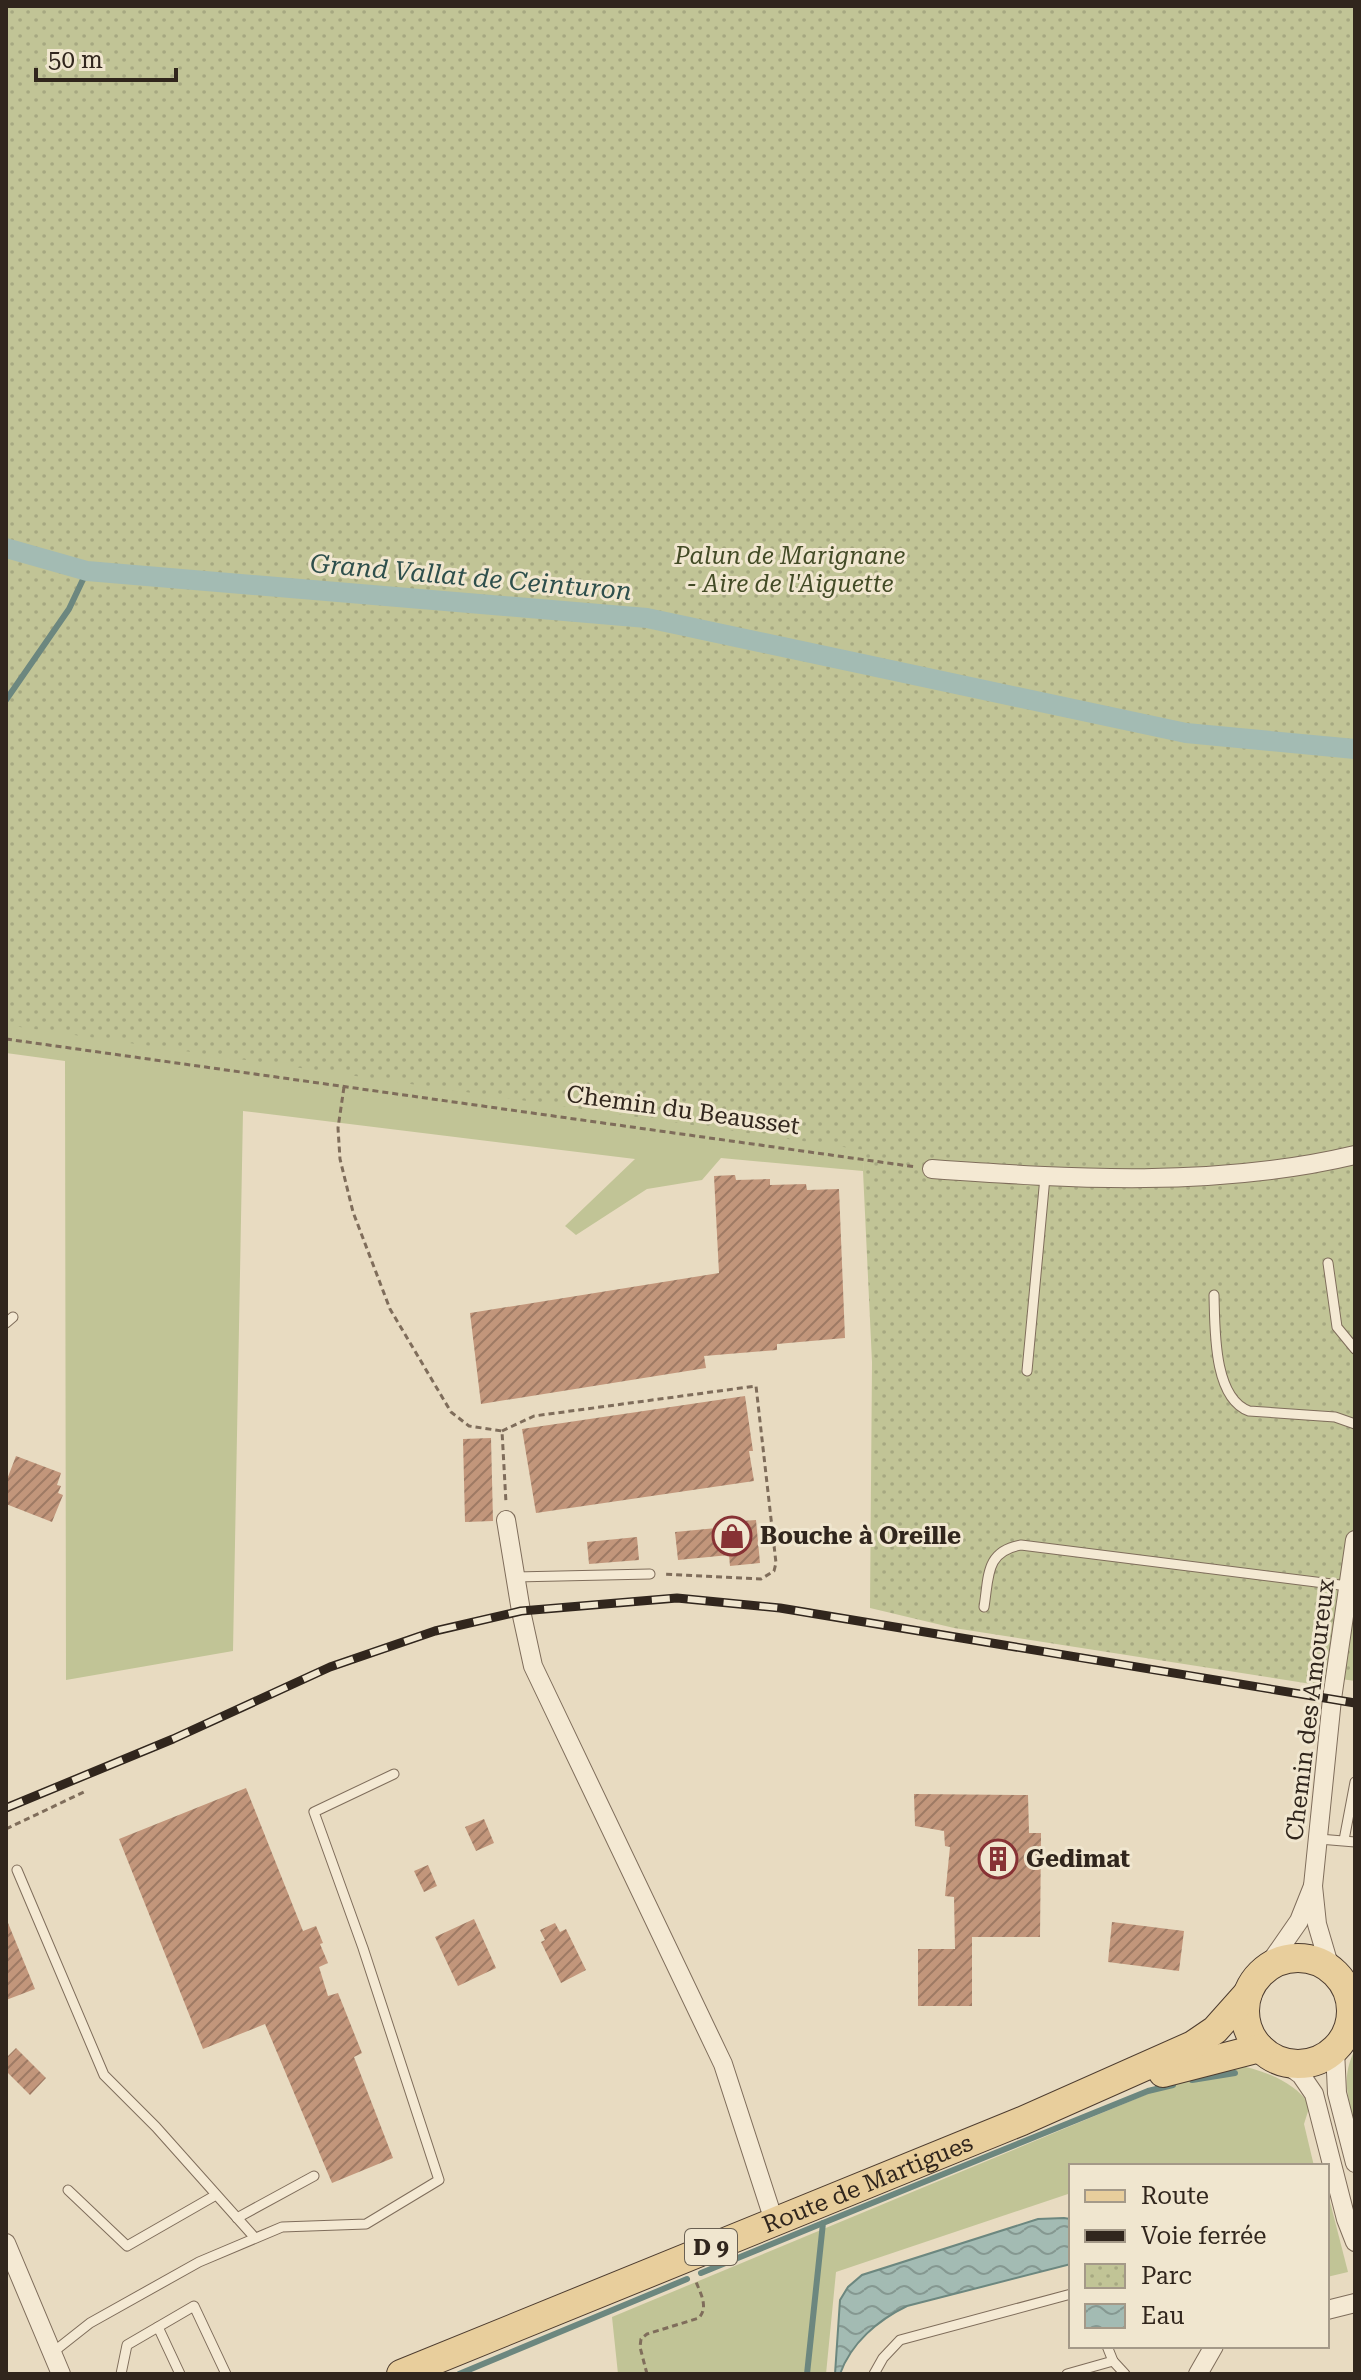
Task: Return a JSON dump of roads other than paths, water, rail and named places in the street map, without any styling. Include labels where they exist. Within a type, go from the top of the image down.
[{"type":"main road","points":[[1298,1957],[1342,1968],[1342,1980],[1353,2012],[1349,2027],[1335,2050],[1324,2058],[1298,2064],[1272,2055],[1252,2037],[1246,2023],[1248,1993],[1255,1979],[1267,1967],[1298,1957]]},
{"type":"main road","name":"Route de Martigues","points":[[401,2374],[1022,2121],[1193,2045],[1215,2030],[1248,1993]]},
{"type":"main road","name":"Route de Martigues","points":[[1022,2121],[1171,2070],[1272,2055]]},
{"type":"street","points":[[932,1169],[1045,1177],[1210,1176],[1299,1167],[1355,1155]]},
{"type":"street","points":[[506,1520],[533,1666],[723,2064],[774,2221]]},
{"type":"street","name":"Chemin des Amoureux","points":[[1342,1968],[1317,1924],[1313,1886],[1332,1699],[1355,1540]]},
{"type":"street","name":"Chemin des Amoureux","points":[[1267,1967],[1299,1921],[1313,1886]]},
{"type":"street","points":[[1335,2050],[1337,2093],[1355,2163]]},
{"type":"street","points":[[1272,2055],[1301,2075],[1314,2094],[1346,2219],[1355,2242]]},
{"type":"street","points":[[6,2243],[61,2374]]},
{"type":"street","points":[[1329,2310],[1355,2303]]},
{"type":"street","points":[[1198,2374],[1212,2348]]},
{"type":"lane","points":[[1027,1371],[1045,1177]]},
{"type":"lane","points":[[1328,1263],[1337,1327],[1355,1349]]},
{"type":"lane","points":[[1214,1295],[1215,1342],[1226,1388],[1238,1407],[1249,1411],[1335,1417],[1355,1424]]},
{"type":"lane","points":[[984,1607],[991,1563],[1007,1547],[1021,1545],[1348,1586]]},
{"type":"lane","points":[[515,1577],[650,1574]]},
{"type":"lane","points":[[52,2353],[90,2323],[199,2262],[282,2227],[366,2224],[439,2180],[363,1948],[314,1812],[394,1774]]},
{"type":"lane","points":[[1344,1840],[1355,1782]]},
{"type":"lane","points":[[1319,1839],[1355,1842]]},
{"type":"lane","points":[[17,1870],[104,2075],[156,2127],[255,2238]]},
{"type":"lane","points":[[237,2218],[314,2176]]},
{"type":"lane","points":[[68,2190],[127,2246],[216,2195]]},
{"type":"lane","points":[[874,2374],[883,2358],[900,2340],[1069,2295]]},
{"type":"lane","points":[[121,2374],[127,2345],[194,2306],[226,2374]]},
{"type":"lane","points":[[158,2327],[180,2374]]},
{"type":"lane","points":[[1108,2348],[1113,2361],[1125,2374]]},
{"type":"lane","points":[[1067,2374],[1113,2361]]},
{"type":"lane","points":[[61,2374],[67,2374]]},
{"type":"water","points":[[1038,2219],[1069,2219],[1069,2265],[907,2306],[867,2334],[851,2352],[840,2374],[835,2374],[840,2300],[848,2287],[862,2275]]},
{"type":"waterway","name":"Grand Vallat de Ceinturon","points":[[6,548],[87,571],[647,618],[1186,733],[1355,749]]},
{"type":"waterway","points":[[6,700],[69,609],[87,571]]},
{"type":"waterway","points":[[1192,2080],[1235,2073]]},
{"type":"waterway","points":[[807,2374],[823,2223],[1148,2091],[1173,2085]]},
{"type":"waterway","points":[[701,2273],[823,2223]]},
{"type":"waterway","points":[[459,2374],[687,2279]]},
{"type":"railway","points":[[6,1808],[173,1739],[330,1667],[435,1631],[521,1611],[677,1598],[780,1608],[1355,1703]]},
{"type":"place","name":"Bouche à Oreille","points":[[732,1536]]},
{"type":"place","name":"Gedimat","points":[[998,1859]]},
{"type":"park label","name":"Palun de Marignane - Aire de l'Aiguette","points":[[790,570]]}]
